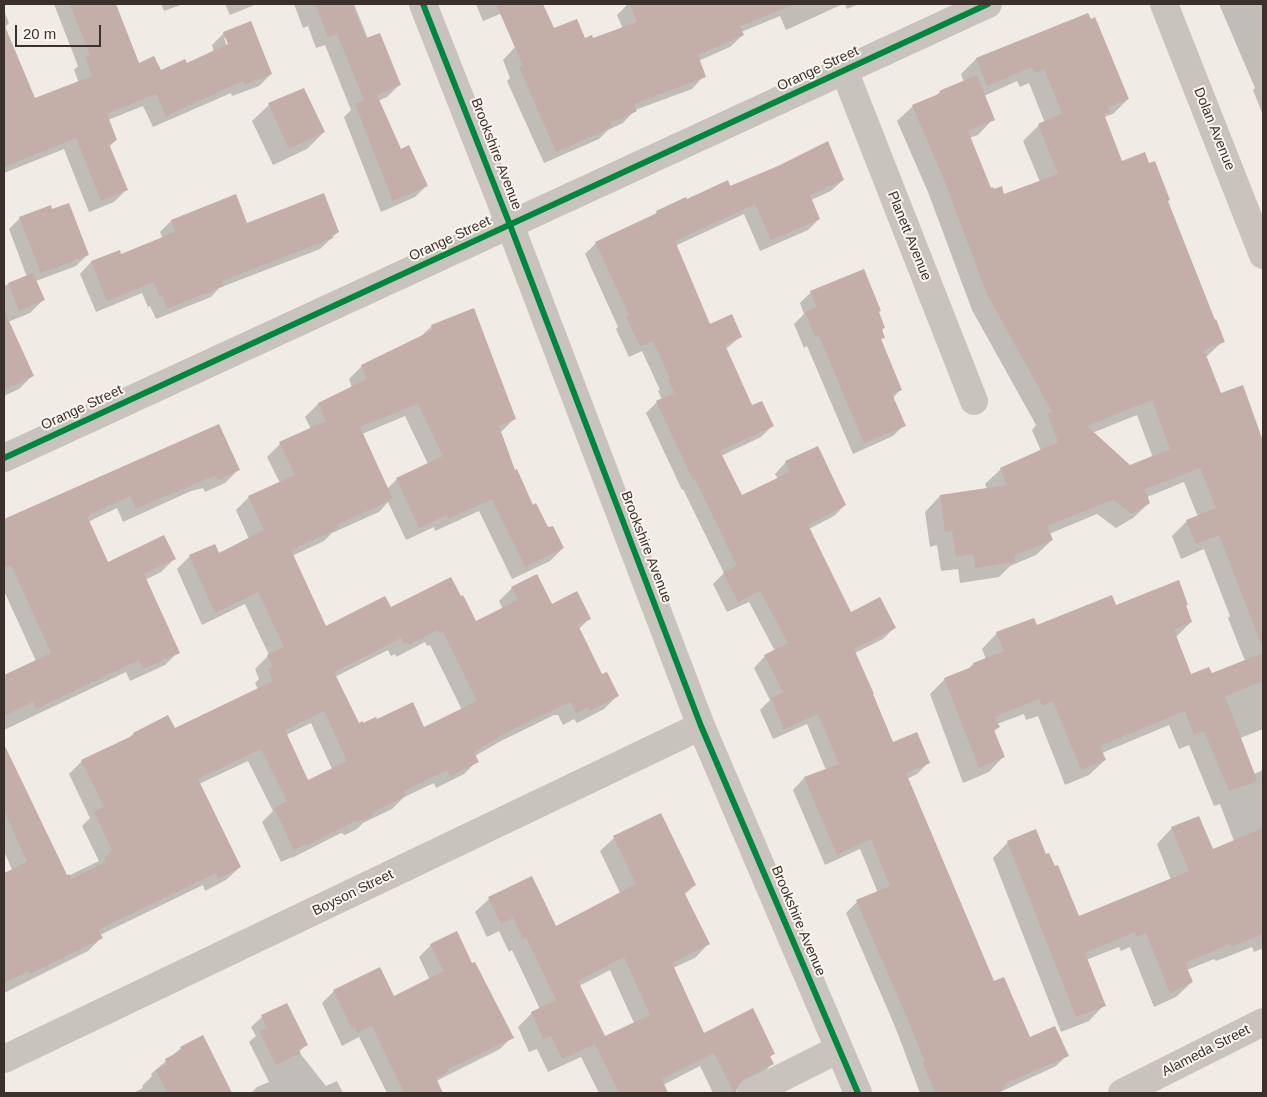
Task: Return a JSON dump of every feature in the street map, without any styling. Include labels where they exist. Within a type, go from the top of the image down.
[{"type":"street","name":"Brookshire Avenue","points":[[424,4],[701,726],[858,1093]]},
{"type":"street","name":"Orange Street","points":[[4,458],[988,4]]},
{"type":"street","name":"Dolan Avenue","points":[[1164,4],[1263,255]]},
{"type":"street","name":"Planett Avenue","points":[[844,70],[974,401]]},
{"type":"street","name":"Boyson Street","points":[[4,1059],[701,726]]},
{"type":"street","name":"Alameda Street","points":[[1122,1093],[1263,1022]]},
{"type":"street","points":[[751,1093],[839,1050]]},
{"type":"building","points":[[70,4],[116,4],[139,63],[154,56],[161,70],[185,59],[187,63],[228,44],[223,32],[251,21],[272,74],[244,85],[243,81],[166,116],[156,94],[107,114],[117,140],[109,144],[128,190],[101,201],[76,138],[4,167],[4,24],[35,98],[92,76],[85,57],[90,55]]},
{"type":"building","points":[[315,4],[352,4],[366,38],[380,33],[401,85],[377,95],[401,149],[409,145],[428,186],[393,201],[355,104],[364,100],[337,34],[328,37]]},
{"type":"building","points":[[496,4],[543,4],[554,28],[577,19],[585,38],[592,35],[593,38],[637,22],[630,4],[793,5],[740,26],[744,35],[698,55],[706,77],[634,104],[637,111],[611,123],[613,127],[556,152],[519,67],[523,66]]},
{"type":"building","points":[[1088,13],[1091,19],[1095,17],[1129,99],[1108,107],[1110,112],[1104,114],[1122,161],[1145,152],[1149,163],[1155,161],[1170,200],[1168,201],[1225,342],[1204,350],[1221,393],[1243,385],[1263,441],[1263,643],[1261,644],[1219,535],[1196,544],[1186,520],[1216,508],[1200,468],[1145,489],[1150,503],[1132,514],[1113,500],[1047,526],[1053,540],[1014,556],[1015,562],[975,568],[973,554],[956,557],[952,531],[945,532],[940,495],[1007,485],[1000,468],[1058,442],[1047,413],[1052,412],[987,294],[943,177],[912,105],[977,75],[995,120],[968,131],[991,188],[993,187],[994,189],[1002,186],[1004,194],[1058,174],[1038,124],[1062,113],[1044,69],[1035,73],[1032,67],[987,86],[976,58]],"holes":[[[1152,400],[1170,449],[1130,465],[1087,426]]]},
{"type":"building","points":[[304,88],[325,132],[289,149],[268,103]]},
{"type":"building","points":[[828,141],[844,180],[810,195],[820,219],[771,240],[755,204],[675,241],[710,324],[732,314],[742,337],[725,345],[752,405],[762,401],[774,426],[720,451],[742,495],[790,472],[785,461],[818,446],[846,505],[808,525],[851,612],[880,597],[896,628],[854,649],[893,742],[917,732],[930,763],[906,773],[994,981],[1004,977],[1030,1037],[1055,1026],[1069,1056],[1006,1083],[1000,1093],[935,1093],[907,1018],[856,900],[890,886],[871,839],[837,855],[804,777],[839,764],[818,714],[784,729],[771,698],[783,692],[764,655],[788,643],[760,591],[738,602],[723,572],[737,566],[695,479],[693,480],[656,401],[674,393],[668,379],[670,378],[653,341],[640,346],[626,317],[629,315],[595,242],[686,197],[687,199],[728,180],[730,186],[778,166]]},
{"type":"building","points":[[324,193],[339,232],[332,235],[333,238],[222,281],[224,286],[167,309],[162,295],[159,296],[154,282],[107,301],[91,261],[120,250],[121,254],[175,232],[171,220],[236,194],[247,223]]},
{"type":"building","points":[[69,203],[89,255],[41,273],[19,217],[51,205],[52,209]]},
{"type":"building","points":[[864,269],[881,311],[879,312],[885,328],[882,329],[885,338],[881,339],[902,390],[892,394],[906,426],[864,443],[819,336],[815,337],[805,312],[817,307],[810,291]]},
{"type":"building","points":[[33,273],[45,300],[19,311],[8,283]]},
{"type":"building","points":[[474,308],[516,419],[499,426],[515,470],[517,469],[533,505],[536,503],[548,527],[553,526],[564,548],[525,567],[492,499],[448,519],[447,515],[419,528],[396,478],[443,456],[418,404],[360,427],[393,499],[337,525],[339,528],[291,550],[326,626],[385,596],[391,607],[451,577],[461,596],[463,595],[476,621],[518,600],[511,587],[537,574],[552,604],[577,591],[591,619],[578,625],[602,674],[607,672],[619,696],[590,711],[588,707],[576,713],[571,703],[568,703],[513,729],[474,752],[479,762],[450,776],[447,770],[404,791],[406,796],[373,812],[372,816],[359,822],[355,821],[306,846],[305,844],[294,850],[274,808],[287,801],[261,749],[198,779],[241,867],[218,879],[216,873],[98,930],[103,938],[30,974],[28,971],[4,983],[4,873],[27,862],[4,810],[4,744],[67,875],[69,874],[72,879],[106,862],[104,857],[110,854],[109,852],[112,850],[94,812],[104,807],[81,760],[134,735],[133,733],[168,715],[175,728],[273,681],[268,669],[273,667],[267,655],[284,647],[258,592],[215,613],[189,555],[215,544],[219,553],[264,530],[248,496],[295,475],[279,442],[326,421],[318,403],[367,379],[361,365],[433,330],[431,325]],"holes":[[[438,630],[440,634],[443,632],[477,701],[424,727],[413,702],[377,719],[376,717],[359,723],[334,672],[401,638],[404,644],[408,642],[409,645]],[[324,711],[347,761],[308,780],[285,730]]]},
{"type":"building","points":[[4,310],[34,376],[4,390]]},
{"type":"building","points":[[219,424],[240,470],[218,480],[216,476],[206,479],[136,509],[130,496],[87,516],[108,562],[164,535],[176,559],[144,574],[180,653],[143,669],[139,660],[36,709],[33,702],[4,716],[4,675],[51,653],[11,565],[4,568],[4,519]]},
{"type":"building","points":[[1179,580],[1192,622],[1174,630],[1191,674],[1209,667],[1212,673],[1263,653],[1263,681],[1225,696],[1257,780],[1255,782],[1229,791],[1204,731],[1194,735],[1185,711],[1100,746],[1106,760],[1081,770],[1053,701],[1042,706],[1039,699],[995,717],[1000,727],[994,730],[1005,757],[979,768],[944,678],[974,666],[973,663],[1004,651],[996,632],[1034,618],[1037,625],[1112,595],[1116,605]]},
{"type":"building","points":[[661,813],[696,885],[684,892],[710,944],[672,963],[704,1033],[753,1008],[775,1054],[770,1056],[774,1064],[744,1079],[738,1085],[736,1093],[734,1093],[714,1053],[662,1079],[668,1093],[619,1093],[595,1044],[562,1059],[551,1036],[543,1039],[531,1012],[556,1000],[526,937],[523,939],[513,918],[501,924],[488,897],[532,876],[556,926],[636,884],[613,836]],"holes":[[[624,957],[650,1015],[605,1036],[578,981]]]},
{"type":"building","points":[[1199,816],[1213,849],[1263,828],[1263,934],[1231,947],[1230,944],[1185,963],[1193,982],[1170,993],[1146,933],[1136,937],[1135,932],[1085,953],[1106,1006],[1076,1017],[1007,841],[1036,829],[1046,854],[1049,853],[1055,866],[1058,865],[1079,916],[1189,871],[1171,827]]},
{"type":"building","points":[[457,931],[472,963],[475,962],[514,1038],[448,1069],[449,1071],[436,1078],[443,1093],[404,1093],[372,1026],[357,1033],[354,1027],[352,1029],[333,990],[380,967],[394,996],[444,971],[430,944]]},
{"type":"building","points":[[287,1003],[308,1045],[298,1050],[301,1053],[276,1065],[259,1031],[267,1028],[261,1015]]},
{"type":"building","points":[[203,1035],[232,1093],[167,1093],[156,1070],[167,1065],[165,1059],[182,1050],[180,1047]]},
{"type":"cycle path","points":[[423,4],[510,225],[701,726],[858,1093]]},
{"type":"cycle path","points":[[4,458],[988,4]]}]
